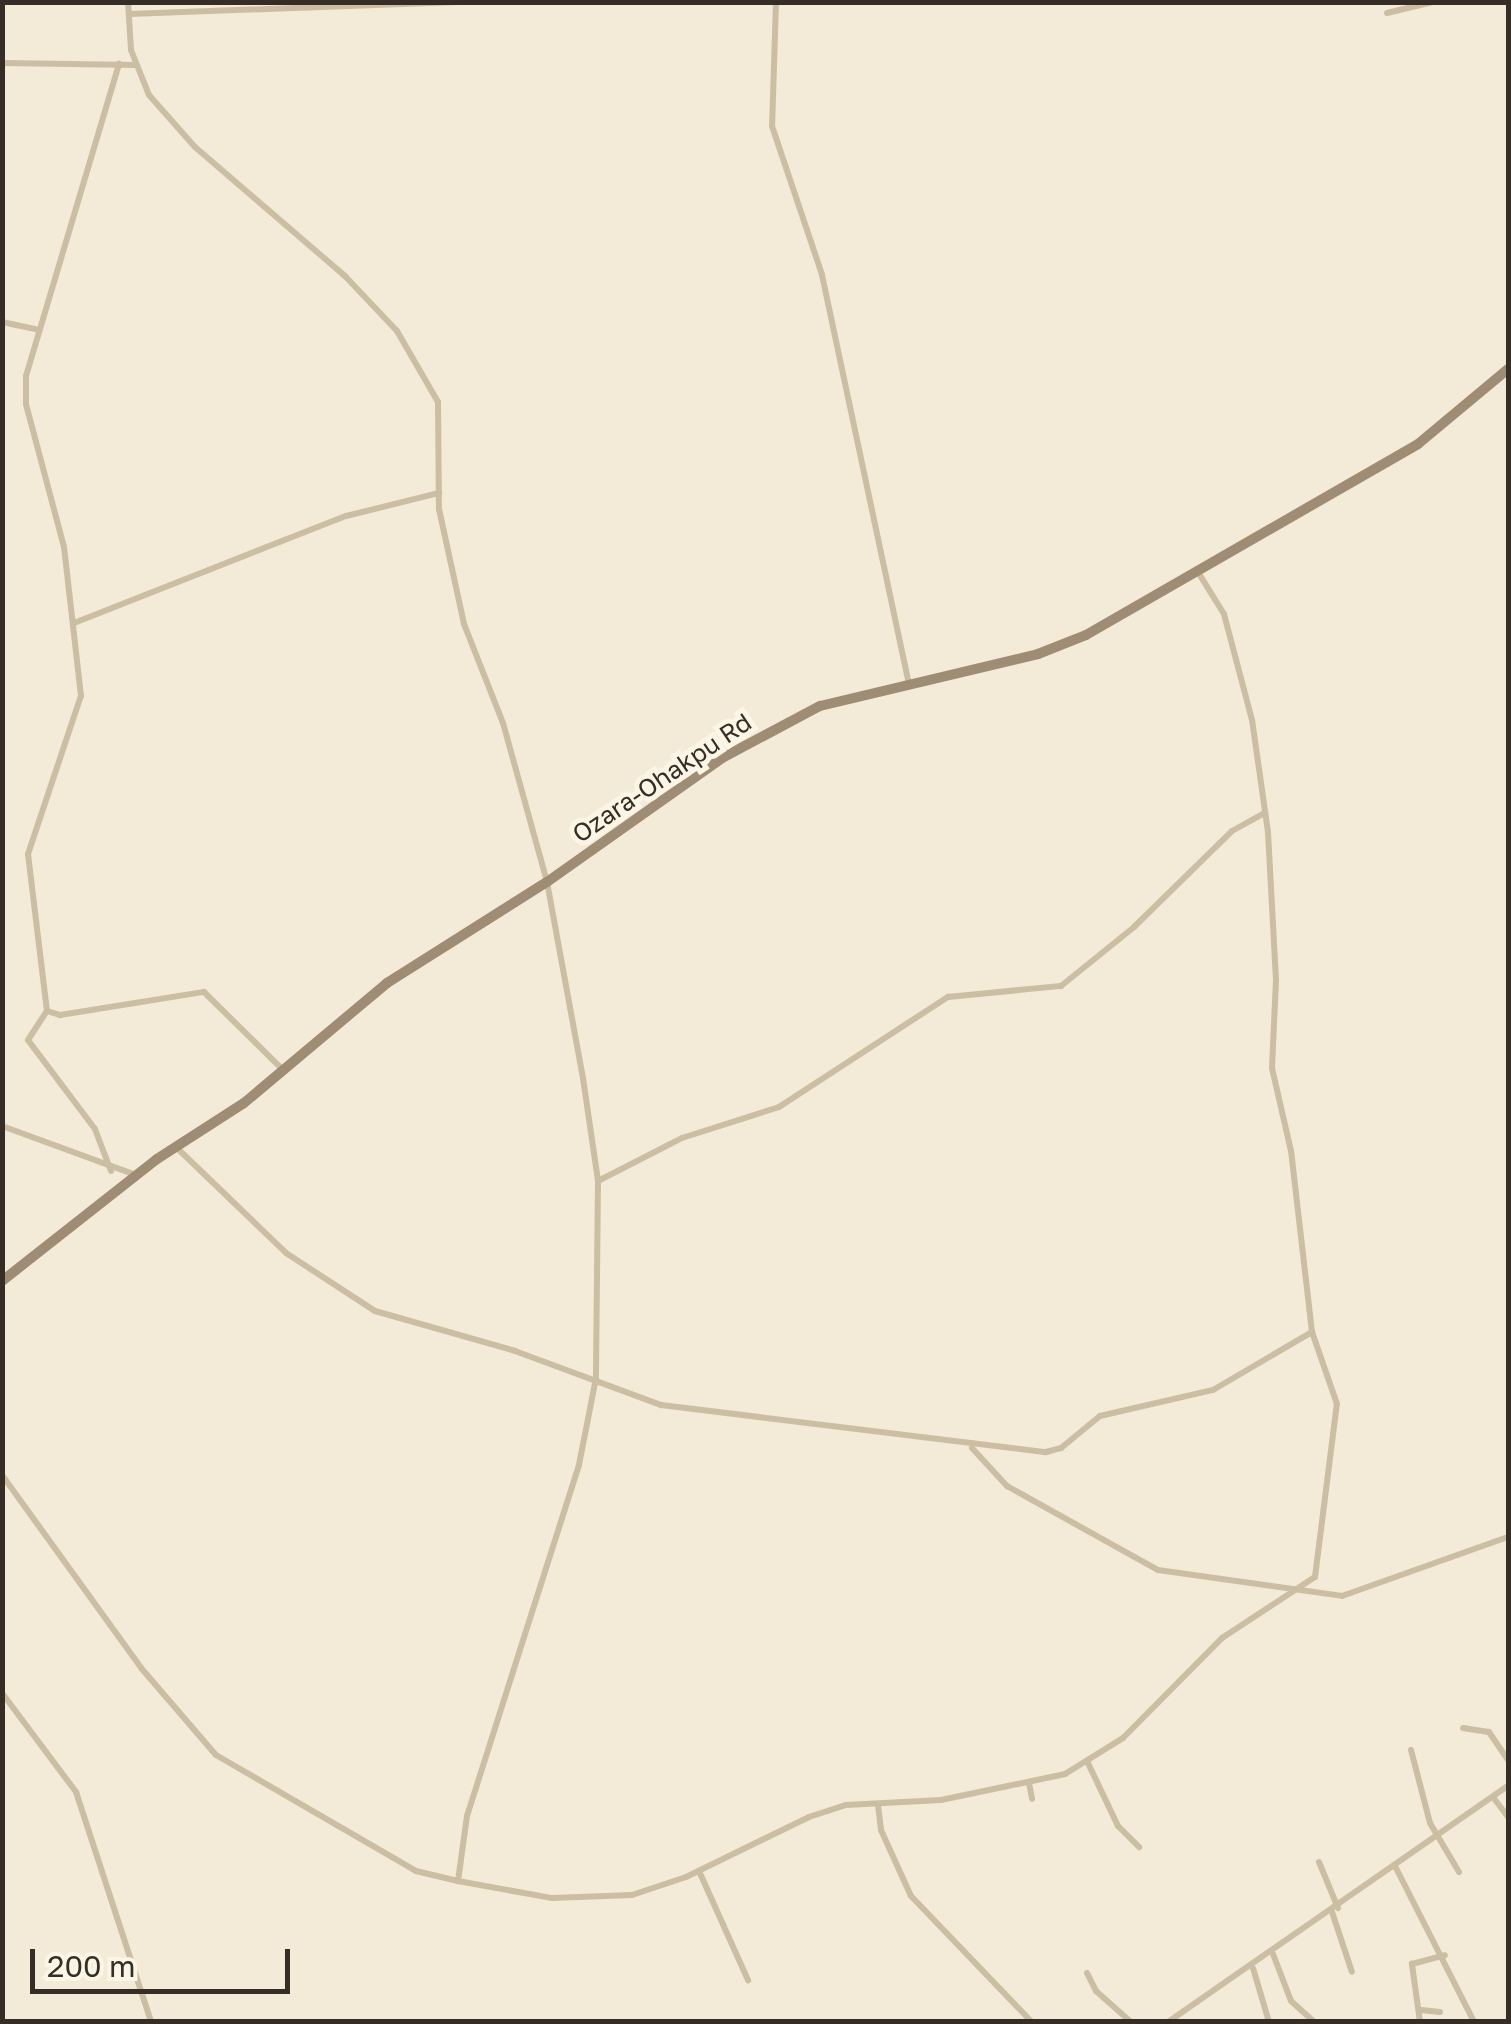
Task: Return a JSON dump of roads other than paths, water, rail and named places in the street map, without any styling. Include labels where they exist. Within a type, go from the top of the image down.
[{"type":"main road","name":"Ozara-Ohakpu Rd","points":[[2,1280],[137,1175],[244,1103],[281,1068],[387,983],[547,882],[776,725],[820,706],[1038,654],[1198,572],[1418,444],[1508,369]]},
{"type":"street","points":[[128,2],[137,65],[149,95],[195,147],[345,276],[397,331],[438,402],[438,493],[464,624],[503,723],[547,882],[598,1181],[596,1378],[574,1481],[467,1816],[458,1880]]},
{"type":"street","points":[[129,14],[458,2]]},
{"type":"street","points":[[776,2],[772,126],[822,275],[909,684]]},
{"type":"street","points":[[1387,14],[1433,2]]},
{"type":"street","points":[[2,62],[137,65]]},
{"type":"street","points":[[111,1171],[95,1129],[28,1040],[47,1012],[28,854],[81,696],[58,516],[26,404],[40,330],[119,64]]},
{"type":"street","points":[[2,322],[40,330]]},
{"type":"street","points":[[74,624],[346,516],[438,493]]},
{"type":"street","points":[[2,1475],[142,1669],[228,1766],[314,1808],[416,1871],[584,1900],[632,1895],[698,1871],[809,1816],[1029,1782],[1087,1762],[1122,1738],[1222,1638],[1296,1589],[1320,1568],[1337,1404],[1312,1332],[1291,1151],[1272,1068],[1276,980],[1266,813],[1252,720],[1224,614],[1198,572]]},
{"type":"street","points":[[598,1181],[682,1138],[780,1106],[948,998],[1061,986],[1134,927],[1232,830],[1266,813]]},
{"type":"street","points":[[47,1012],[60,1015],[204,992],[281,1068]]},
{"type":"street","points":[[2,1126],[111,1171],[137,1175]]},
{"type":"street","points":[[177,1148],[286,1252],[374,1310],[596,1378],[661,1405],[971,1447],[1061,1448],[1100,1416],[1213,1390],[1312,1332]]},
{"type":"street","points":[[971,1447],[1008,1486],[1158,1570],[1342,1596],[1508,1537]]},
{"type":"street","points":[[2,1693],[76,1792],[151,2022]]},
{"type":"street","points":[[1463,1728],[1489,1732],[1508,1760]]},
{"type":"street","points":[[1411,1750],[1422,1803],[1459,1872]]},
{"type":"street","points":[[1087,1762],[1118,1826],[1138,1848]]},
{"type":"street","points":[[1029,1782],[1032,1799]]},
{"type":"street","points":[[1168,2022],[1179,2019],[1254,1968],[1508,1786]]},
{"type":"street","points":[[1493,1797],[1508,1817]]},
{"type":"street","points":[[878,1805],[881,1830],[911,1896],[1032,2022]]},
{"type":"street","points":[[1319,1862],[1352,1972]]},
{"type":"street","points":[[1395,1866],[1445,1956],[1474,2022]]},
{"type":"street","points":[[698,1871],[748,1980]]},
{"type":"street","points":[[1274,1954],[1291,2001],[1314,2022]]},
{"type":"street","points":[[1420,2022],[1412,1964],[1445,1956]]},
{"type":"street","points":[[1254,1968],[1269,2022]]},
{"type":"street","points":[[1087,1972],[1096,1990],[1131,2022]]},
{"type":"street","points":[[1420,2010],[1440,2012]]}]
